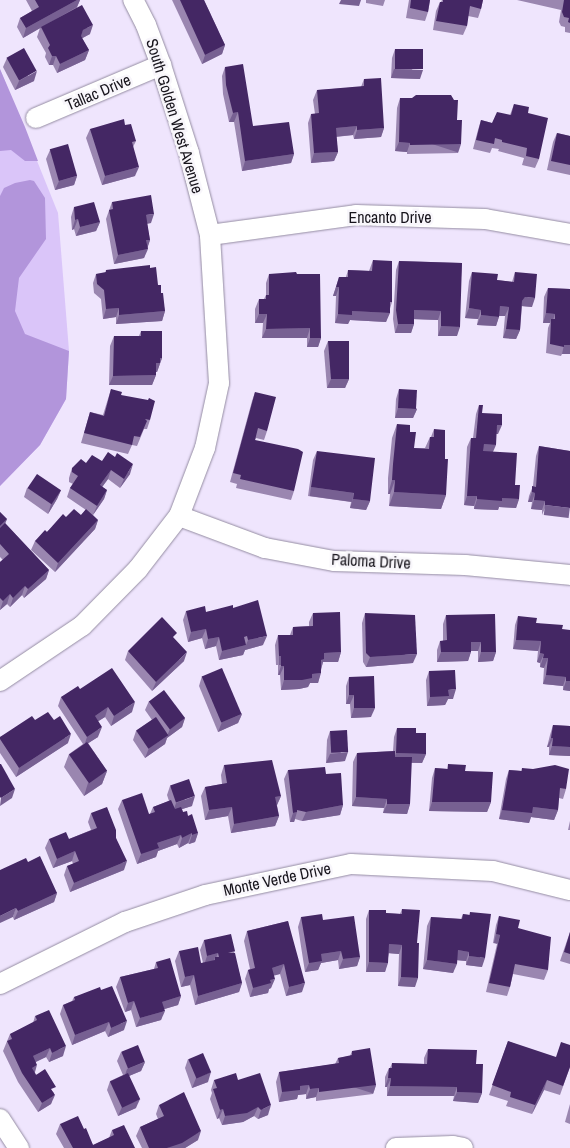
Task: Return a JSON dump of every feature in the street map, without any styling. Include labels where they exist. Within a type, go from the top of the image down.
[{"type":"street","name":"South Golden West Avenue","points":[[0,681],[82,626],[138,570],[179,516],[205,448],[219,383],[210,235],[189,154],[161,65],[146,25],[132,0]]},
{"type":"street","name":"Tallac Drive","points":[[36,118],[161,65]]},
{"type":"street","name":"Encanto Drive","points":[[210,235],[356,215],[485,219],[570,234]]},
{"type":"street","name":"Paloma Drive","points":[[179,516],[265,548],[334,561],[465,565],[570,575]]},
{"type":"street","name":"Monte Verde Drive","points":[[0,984],[125,922],[196,898],[351,864],[493,871],[570,890]]},
{"type":"street","points":[[0,1118],[19,1148]]},
{"type":"street","points":[[396,1148],[453,1146],[462,1148]]},
{"type":"shaded area","points":[[0,69],[58,213],[69,351],[66,399],[40,445],[0,486]]},
{"type":"shaded area","points":[[0,69],[38,161],[25,161],[11,150],[0,151]]},
{"type":"shaded area","points":[[34,181],[45,198],[46,239],[19,278],[15,311],[25,334],[69,351],[66,399],[40,445],[0,486],[0,196],[4,188],[15,183]]},
{"type":"building","points":[[35,0],[77,0],[26,28],[20,18],[39,7]]},
{"type":"building","points":[[180,0],[204,0],[225,45],[205,55]]},
{"type":"building","points":[[411,0],[430,0],[428,12],[410,8]]},
{"type":"building","points":[[443,0],[483,0],[481,9],[470,6],[467,26],[436,21],[440,2],[443,2]]},
{"type":"building","points":[[564,0],[570,0],[570,23],[568,22],[569,18],[564,17],[562,12]]},
{"type":"building","points":[[82,5],[93,25],[83,30],[81,36],[89,50],[60,64],[56,56],[52,56],[48,48],[50,45],[41,27]]},
{"type":"building","points":[[24,48],[37,71],[19,80],[7,58]]},
{"type":"building","points":[[395,49],[423,49],[423,69],[395,69]]},
{"type":"building","points":[[243,64],[253,126],[289,122],[294,154],[245,161],[238,112],[233,113],[226,85],[225,67]]},
{"type":"building","points":[[381,78],[384,128],[357,130],[357,126],[336,128],[338,152],[314,153],[311,114],[319,113],[317,90],[364,86],[364,79]]},
{"type":"building","points":[[416,95],[451,95],[454,100],[458,100],[457,120],[462,120],[461,144],[410,145],[410,143],[399,142],[400,98],[412,98]]},
{"type":"building","points":[[514,104],[529,107],[528,113],[548,118],[539,159],[526,156],[527,148],[502,142],[502,140],[495,138],[494,144],[476,140],[481,120],[492,123],[497,112],[511,115]]},
{"type":"building","points":[[124,119],[125,125],[131,124],[136,141],[132,142],[139,167],[105,176],[90,129]]},
{"type":"building","points":[[557,133],[570,136],[570,165],[551,161]]},
{"type":"building","points":[[68,144],[77,176],[59,181],[50,149]]},
{"type":"building","points":[[151,195],[154,214],[146,215],[150,240],[146,240],[148,249],[118,255],[109,210],[113,209],[112,202]]},
{"type":"building","points":[[94,202],[100,222],[80,227],[78,219],[75,220],[74,207]]},
{"type":"building","points":[[373,260],[392,261],[392,302],[390,302],[390,313],[352,311],[352,315],[338,314],[339,287],[336,287],[339,277],[348,277],[348,270],[372,271]]},
{"type":"building","points":[[399,261],[462,263],[460,327],[441,326],[441,311],[414,310],[414,324],[398,324],[396,310]]},
{"type":"building","points":[[150,265],[150,268],[156,267],[158,285],[161,285],[161,293],[163,293],[165,311],[119,315],[119,308],[106,309],[104,290],[97,284],[96,274],[106,272],[106,270]]},
{"type":"building","points":[[296,272],[297,274],[320,274],[321,338],[310,338],[310,328],[266,329],[267,314],[259,314],[259,299],[266,299],[266,295],[269,295],[269,274]]},
{"type":"building","points":[[472,272],[498,274],[497,280],[514,282],[515,272],[537,274],[535,298],[525,297],[522,301],[520,330],[506,329],[509,307],[500,306],[499,317],[481,315],[481,310],[469,308]]},
{"type":"building","points":[[548,288],[570,289],[570,345],[564,345],[564,347],[550,344],[551,319],[555,319],[555,314],[546,313]]},
{"type":"building","points":[[141,331],[162,331],[162,358],[160,358],[160,363],[156,363],[156,375],[113,376],[114,336],[141,336]]},
{"type":"building","points":[[328,341],[349,341],[349,379],[331,379]]},
{"type":"building","points":[[111,389],[122,392],[121,395],[148,400],[149,398],[155,401],[150,420],[145,419],[147,421],[140,437],[134,436],[132,445],[84,433],[90,412],[104,416]]},
{"type":"building","points":[[399,389],[417,390],[416,409],[398,408]]},
{"type":"building","points":[[255,392],[276,397],[267,431],[258,428],[255,440],[298,449],[303,452],[294,491],[240,479],[241,475],[233,473]]},
{"type":"building","points":[[479,405],[483,405],[482,413],[502,414],[502,425],[497,425],[496,445],[484,444],[483,451],[517,453],[515,485],[520,485],[519,499],[502,498],[502,501],[477,499],[477,496],[467,496],[471,438],[476,438]]},
{"type":"building","points":[[397,424],[410,425],[410,432],[416,432],[414,448],[429,449],[430,437],[434,437],[434,429],[445,430],[445,459],[448,459],[446,495],[394,492],[395,480],[392,480]]},
{"type":"building","points":[[539,446],[570,451],[570,508],[545,505],[545,501],[534,500],[535,493],[532,492],[532,486],[536,487]]},
{"type":"building","points":[[317,451],[375,458],[370,501],[353,499],[354,493],[311,487]]},
{"type":"building","points":[[108,452],[115,457],[117,453],[133,464],[124,479],[111,470],[100,485],[107,490],[97,506],[70,488],[78,476],[72,472],[72,468],[81,459],[86,463],[92,455],[102,461]]},
{"type":"building","points":[[37,474],[61,490],[52,504],[27,488]]},
{"type":"building","points":[[74,509],[81,515],[86,509],[98,520],[58,563],[35,541],[45,530],[47,532],[63,514],[66,517]]},
{"type":"building","points":[[0,512],[7,519],[0,526]]},
{"type":"building","points":[[5,523],[49,570],[28,589],[25,586],[13,598],[10,594],[3,601],[0,598],[0,562],[9,554],[0,544],[0,528]]},
{"type":"building","points":[[258,600],[267,636],[248,640],[247,636],[244,637],[246,645],[222,651],[219,637],[208,639],[206,629],[191,632],[186,611],[205,606],[206,612],[233,605],[233,608]]},
{"type":"building","points":[[340,612],[341,652],[324,653],[324,659],[321,660],[321,673],[312,674],[312,678],[284,680],[284,666],[281,666],[281,656],[279,656],[278,635],[293,635],[293,627],[313,626],[313,613]]},
{"type":"building","points":[[365,613],[415,615],[417,654],[370,657],[366,653]]},
{"type":"building","points":[[495,614],[496,652],[481,652],[481,642],[471,642],[471,652],[441,652],[440,641],[447,640],[446,615]]},
{"type":"building","points":[[518,616],[537,618],[536,623],[563,625],[562,629],[570,630],[570,681],[566,681],[566,677],[546,675],[548,658],[543,658],[544,654],[540,653],[541,641],[516,640]]},
{"type":"building","points":[[162,617],[177,633],[173,637],[187,652],[156,682],[128,651]]},
{"type":"building","points":[[112,668],[135,702],[114,716],[108,707],[95,716],[102,727],[87,737],[61,697],[78,686],[80,689]]},
{"type":"building","points":[[222,668],[242,714],[221,723],[202,677]]},
{"type":"building","points":[[455,670],[456,689],[448,690],[449,696],[430,697],[429,671]]},
{"type":"building","points":[[374,676],[375,708],[354,708],[354,695],[349,695],[349,677]]},
{"type":"building","points":[[164,690],[185,718],[170,729],[149,701]]},
{"type":"building","points":[[48,712],[54,720],[60,716],[71,734],[19,768],[0,737],[32,716],[35,720]]},
{"type":"building","points":[[156,717],[168,735],[148,749],[136,730]]},
{"type":"building","points":[[553,725],[570,726],[570,747],[552,746]]},
{"type":"building","points":[[397,728],[416,728],[416,733],[426,733],[426,754],[396,753]]},
{"type":"building","points":[[347,730],[348,752],[331,753],[330,731]]},
{"type":"building","points":[[87,742],[107,771],[89,783],[69,755]]},
{"type":"building","points":[[395,751],[395,757],[412,757],[410,804],[387,804],[387,799],[356,797],[357,753]]},
{"type":"building","points":[[272,760],[281,796],[275,797],[279,816],[234,824],[232,807],[209,810],[205,787],[227,783],[224,765]]},
{"type":"building","points":[[0,764],[15,789],[1,798],[0,797]]},
{"type":"building","points":[[448,764],[466,765],[465,771],[493,772],[491,802],[432,802],[435,768],[448,769]]},
{"type":"building","points":[[555,765],[569,769],[566,789],[560,788],[558,810],[533,807],[532,813],[502,810],[509,770],[522,771],[522,768],[533,769]]},
{"type":"building","points":[[325,767],[326,774],[341,773],[343,805],[306,812],[297,810],[297,812],[293,813],[288,770]]},
{"type":"building","points":[[189,779],[195,796],[176,803],[170,786]]},
{"type":"building","points":[[142,793],[149,814],[155,812],[153,807],[171,800],[175,809],[181,807],[183,812],[187,811],[188,816],[192,814],[198,833],[192,835],[192,833],[182,838],[181,835],[157,843],[159,848],[141,854],[122,800]]},
{"type":"building","points":[[107,807],[116,830],[116,838],[127,861],[74,883],[67,866],[79,861],[75,851],[57,859],[49,839],[66,832],[69,839],[97,828],[91,813]]},
{"type":"building","points":[[40,856],[57,893],[18,911],[16,908],[0,916],[0,870],[26,858],[28,862]]},
{"type":"building","points":[[402,909],[420,910],[417,943],[419,943],[418,978],[401,977],[402,945],[389,944],[388,963],[369,962],[369,910],[386,910],[386,913],[402,914]]},
{"type":"building","points":[[470,912],[491,914],[485,958],[469,956],[469,952],[458,950],[457,964],[427,960],[431,917],[462,919],[463,914],[470,915]]},
{"type":"building","points":[[322,914],[323,920],[354,916],[360,957],[343,959],[341,951],[321,954],[322,961],[309,963],[301,917]]},
{"type":"building","points":[[499,916],[520,920],[518,928],[551,937],[548,970],[515,964],[510,987],[489,983],[500,935],[496,934]]},
{"type":"building","points":[[288,921],[305,983],[289,987],[284,964],[272,968],[275,979],[270,980],[271,983],[253,988],[248,970],[255,968],[247,931]]},
{"type":"building","points":[[570,932],[570,954],[564,952]]},
{"type":"building","points":[[231,934],[235,951],[228,953],[235,953],[242,983],[198,996],[194,975],[185,977],[179,951],[198,947],[201,963],[215,960],[215,957],[219,957],[218,953],[207,956],[204,940]]},
{"type":"building","points":[[170,958],[181,996],[162,1002],[165,1011],[140,1018],[134,1001],[128,1003],[120,977],[158,968],[156,962]]},
{"type":"building","points":[[112,986],[127,1021],[111,1028],[109,1022],[75,1035],[63,1005],[75,1000],[74,997],[100,987],[101,990]]},
{"type":"building","points":[[49,1010],[66,1046],[52,1053],[50,1048],[33,1056],[37,1065],[32,1068],[36,1075],[45,1069],[56,1087],[51,1089],[55,1095],[42,1103],[22,1073],[7,1041],[12,1039],[10,1034],[37,1020],[35,1016]]},
{"type":"building","points":[[508,1041],[556,1057],[561,1042],[570,1045],[570,1067],[563,1086],[547,1080],[535,1105],[510,1097],[511,1092],[492,1085]]},
{"type":"building","points":[[138,1045],[145,1062],[128,1068],[121,1052]]},
{"type":"building","points":[[370,1048],[376,1085],[319,1092],[319,1088],[310,1089],[309,1085],[300,1086],[300,1090],[282,1092],[279,1072],[339,1063],[338,1058],[352,1055],[352,1051]]},
{"type":"building","points":[[428,1049],[477,1050],[476,1064],[483,1064],[482,1093],[457,1092],[457,1087],[390,1086],[391,1078],[388,1078],[389,1068],[392,1068],[392,1063],[427,1064]]},
{"type":"building","points":[[203,1053],[211,1072],[196,1079],[188,1059]]},
{"type":"building","points":[[128,1073],[140,1099],[122,1108],[110,1081]]},
{"type":"building","points":[[236,1073],[238,1080],[260,1073],[271,1105],[261,1110],[258,1107],[247,1113],[225,1116],[223,1109],[220,1110],[213,1089],[217,1088],[214,1080]]},
{"type":"building","points":[[184,1092],[201,1131],[182,1143],[167,1148],[149,1148],[140,1127],[164,1116],[159,1105]]},
{"type":"building","points":[[78,1116],[84,1129],[86,1128],[93,1145],[114,1135],[112,1130],[124,1125],[135,1148],[73,1148],[60,1124]]}]
